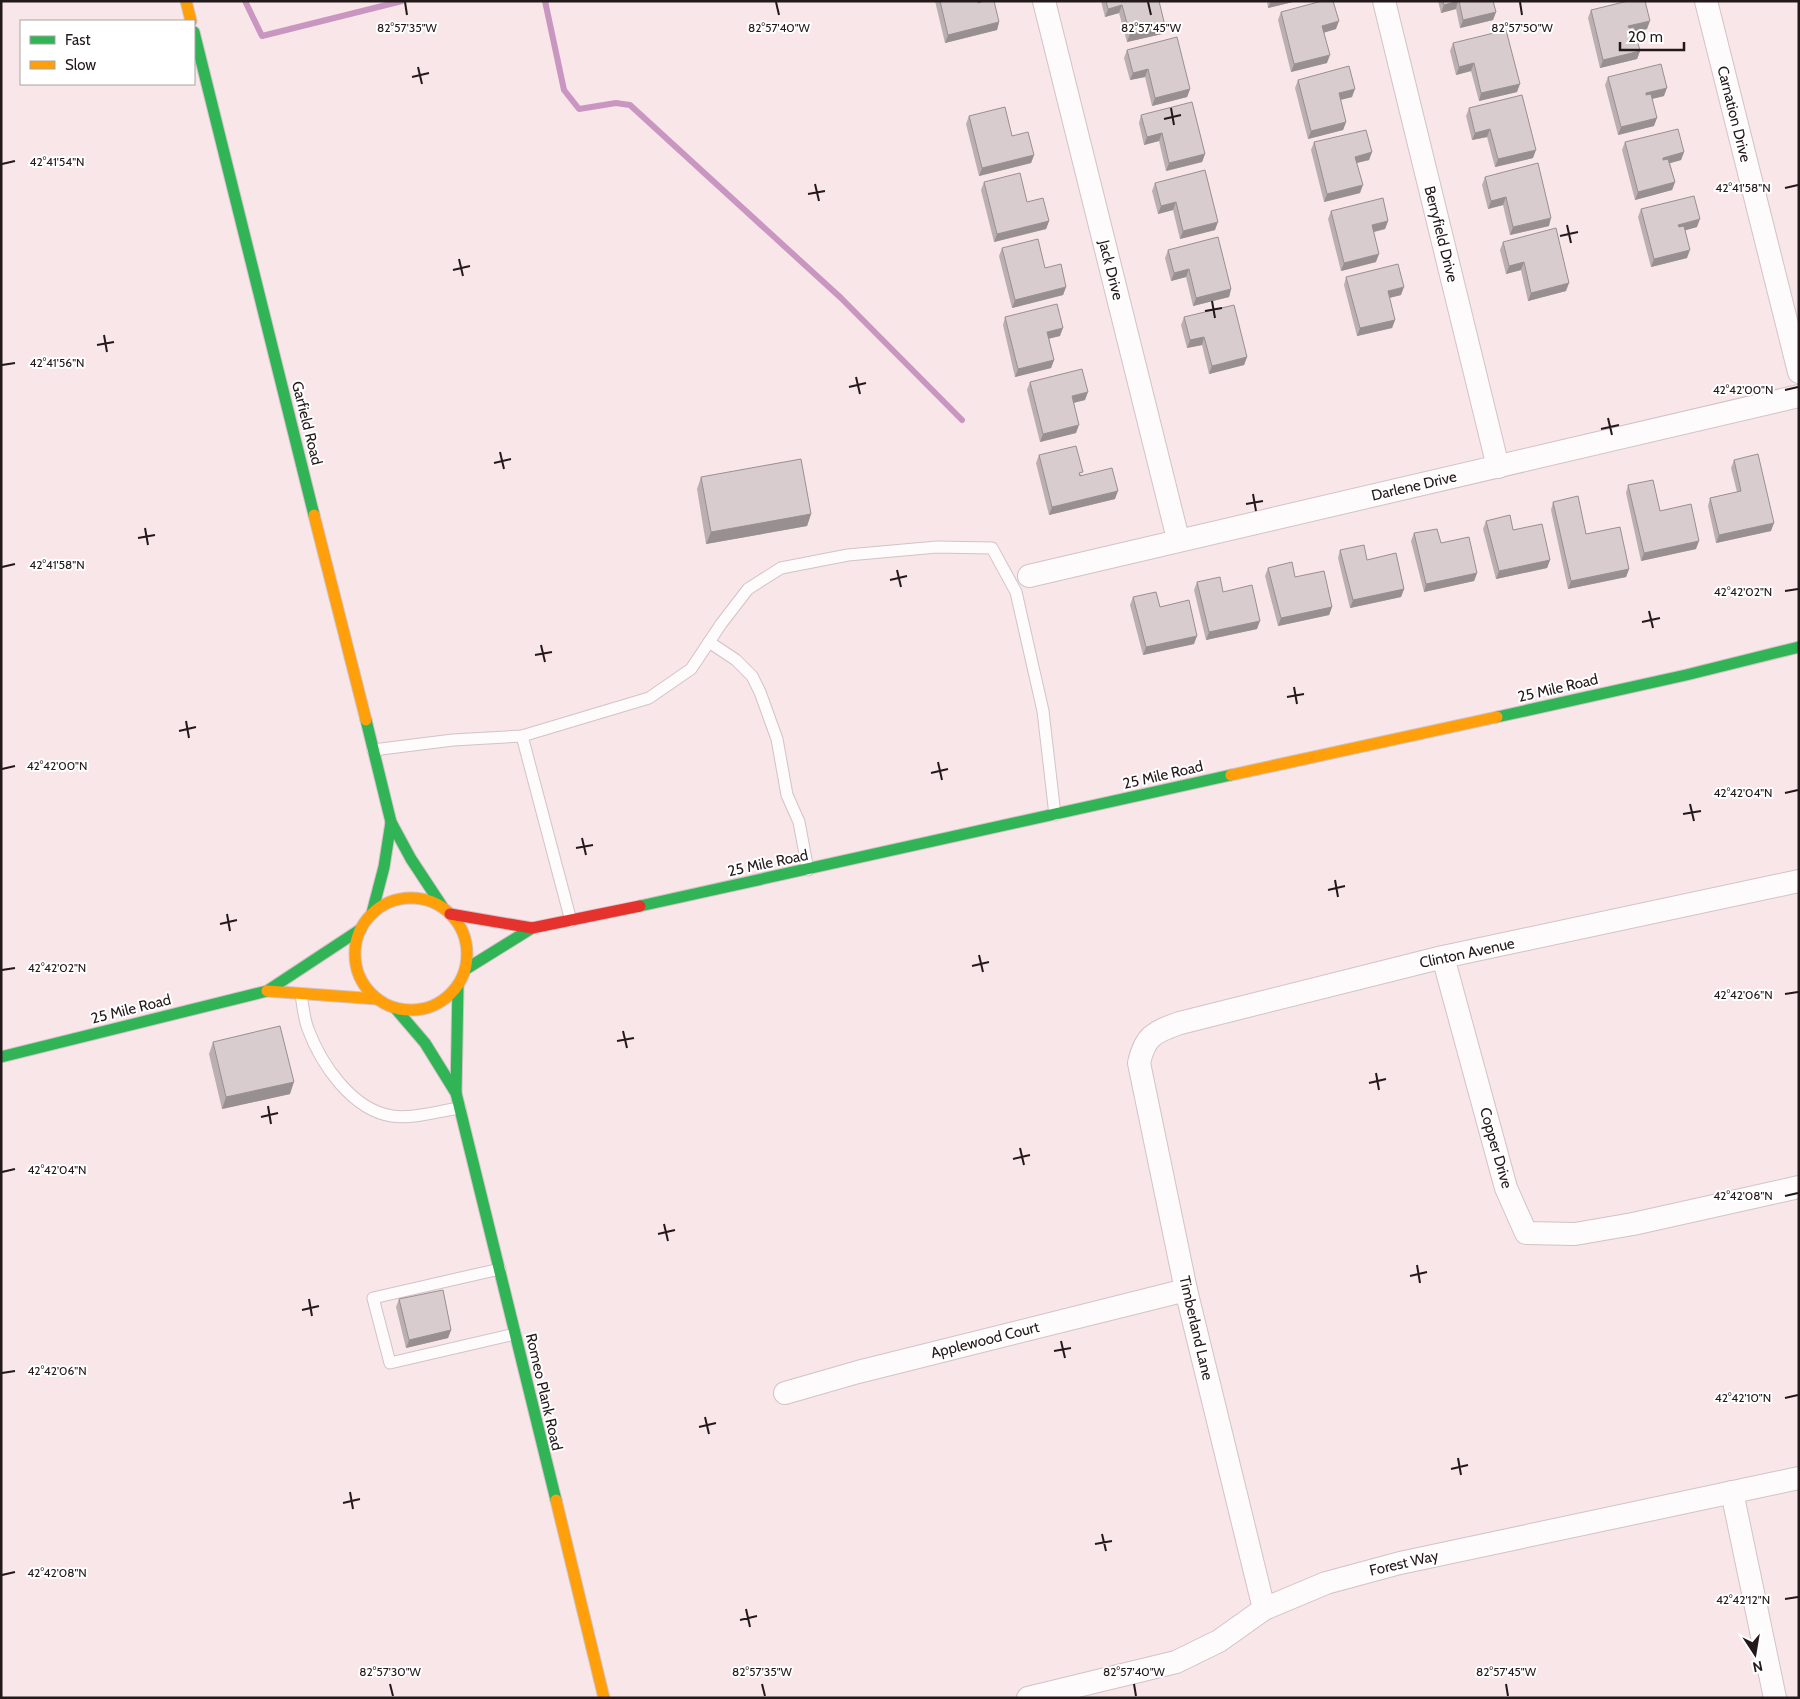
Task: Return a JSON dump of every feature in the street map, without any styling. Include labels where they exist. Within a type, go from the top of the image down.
[{"type":"street","points":[[186,1],[191,20]]},
{"type":"street","name":"Jack Drive","points":[[1044,1],[1178,539]]},
{"type":"street","name":"Berryfield Drive","points":[[1384,1],[1498,468]]},
{"type":"street","name":"Carnation Drive","points":[[1706,1],[1799,372]]},
{"type":"street","name":"Garfield Road","points":[[195,36],[391,822],[411,859],[446,910]]},
{"type":"street","name":"Darlene Drive","points":[[1029,576],[1178,539],[1498,468],[1799,396]]},
{"type":"street","name":"25 Mile Road","points":[[466,969],[532,928],[808,870],[1677,677],[1799,647]]},
{"type":"street","name":"Garfield Road","points":[[372,913],[384,867],[391,822]]},
{"type":"street","name":"Clinton Avenue","points":[[1143,1045],[1156,1032],[1180,1023],[1442,957],[1799,881]]},
{"type":"street","points":[[408,898],[425,899],[446,910],[464,934],[467,951],[466,969],[458,985],[446,998],[430,1007],[412,1010],[395,1008],[377,999],[364,985],[356,967],[355,947],[361,929],[372,913],[388,902],[408,898]]},
{"type":"street","name":"25 Mile Road","points":[[446,910],[532,928]]},
{"type":"street","name":"25 Mile Road","points":[[1,1057],[267,991],[361,929]]},
{"type":"street","name":"Copper Drive","points":[[1442,957],[1506,1188],[1526,1233],[1575,1234],[1633,1224],[1799,1187]]},
{"type":"street","name":"Romeo Plank Road","points":[[458,985],[456,1093],[604,1698]]},
{"type":"street","name":"25 Mile Road","points":[[267,991],[301,995],[377,999]]},
{"type":"street","name":"Romeo Plank Road","points":[[395,1008],[425,1043],[456,1093]]},
{"type":"street","name":"Timberland Lane","points":[[1143,1045],[1138,1063],[1186,1290],[1264,1608]]},
{"type":"street","name":"Applewood Court","points":[[785,1393],[858,1372],[1186,1290]]},
{"type":"street","name":"Forest Way","points":[[1028,1698],[1100,1690],[1176,1662],[1220,1641],[1264,1608],[1326,1583],[1400,1563],[1799,1478]]},
{"type":"street","points":[[1732,1492],[1775,1698]]},
{"type":"lane","points":[[373,750],[453,740],[522,736],[649,698],[691,669],[748,589],[781,568],[848,555],[937,547],[992,548],[1016,592],[1043,711],[1055,815]]},
{"type":"lane","points":[[709,642],[736,660],[752,676],[760,692],[777,739],[787,795],[799,822],[808,870]]},
{"type":"lane","points":[[522,736],[571,921]]},
{"type":"lane","points":[[301,995],[307,1028],[322,1057],[340,1084],[367,1108],[392,1116],[460,1108]]},
{"type":"lane","points":[[500,1269],[373,1298],[390,1363],[515,1334]]},
{"type":"building","points":[[940,1],[978,1],[978,3],[994,1],[999,22],[948,35]]},
{"type":"building","points":[[1106,1],[1159,1],[1165,26],[1130,34],[1122,5],[1108,9]]},
{"type":"building","points":[[1322,1],[1333,1],[1339,21],[1322,26],[1330,55],[1294,64],[1281,12]]},
{"type":"building","points":[[1443,1],[1458,1],[1444,5]]},
{"type":"building","points":[[1459,1],[1493,1],[1496,12],[1463,20]]},
{"type":"building","points":[[1628,1],[1645,1],[1650,21],[1628,26],[1629,28],[1634,27],[1640,51],[1603,60],[1591,10]]},
{"type":"building","points":[[1506,30],[1520,84],[1481,93],[1474,63],[1459,67],[1453,43]]},
{"type":"building","points":[[1177,37],[1190,89],[1155,98],[1148,69],[1133,73],[1127,50]]},
{"type":"building","points":[[1661,64],[1667,88],[1646,93],[1646,95],[1651,94],[1657,118],[1621,127],[1608,77]]},
{"type":"building","points":[[1349,66],[1355,89],[1339,93],[1346,122],[1311,131],[1298,80]]},
{"type":"building","points":[[1522,95],[1536,150],[1498,159],[1490,129],[1475,133],[1469,108]]},
{"type":"building","points":[[1192,102],[1205,154],[1169,163],[1162,133],[1147,137],[1141,115]]},
{"type":"building","points":[[1005,107],[1012,136],[1028,132],[1034,155],[982,168],[969,116]]},
{"type":"building","points":[[1678,129],[1684,152],[1663,158],[1663,160],[1668,159],[1675,182],[1638,192],[1625,142]]},
{"type":"building","points":[[1366,130],[1372,152],[1355,157],[1363,185],[1327,194],[1314,142]]},
{"type":"building","points":[[1538,163],[1551,218],[1513,227],[1506,197],[1491,201],[1485,177]]},
{"type":"building","points":[[1205,170],[1218,222],[1183,231],[1176,202],[1161,206],[1155,183]]},
{"type":"building","points":[[1020,173],[1027,202],[1043,198],[1049,221],[997,234],[984,182]]},
{"type":"building","points":[[1694,196],[1700,219],[1678,225],[1679,227],[1684,226],[1690,250],[1654,259],[1641,209]]},
{"type":"building","points":[[1383,198],[1388,221],[1372,225],[1379,254],[1344,263],[1331,211]]},
{"type":"building","points":[[1556,228],[1569,283],[1531,293],[1524,262],[1509,266],[1503,242]]},
{"type":"building","points":[[1218,237],[1231,289],[1196,298],[1189,269],[1174,273],[1168,250]]},
{"type":"building","points":[[1038,239],[1045,268],[1061,264],[1066,287],[1015,300],[1002,248]]},
{"type":"building","points":[[1398,264],[1404,287],[1388,291],[1395,320],[1360,328],[1346,277]]},
{"type":"building","points":[[1057,304],[1063,328],[1047,332],[1054,360],[1018,369],[1005,317]]},
{"type":"building","points":[[1234,305],[1247,357],[1212,366],[1204,337],[1190,340],[1184,317]]},
{"type":"building","points":[[1082,369],[1088,392],[1072,396],[1079,425],[1043,434],[1030,382]]},
{"type":"building","points":[[1076,446],[1083,472],[1079,473],[1080,476],[1112,468],[1118,491],[1052,507],[1039,455]]},
{"type":"building","points":[[1758,454],[1774,523],[1719,535],[1710,498],[1741,491],[1734,460]]},
{"type":"building","points":[[801,459],[811,514],[711,532],[701,477]]},
{"type":"building","points":[[1653,480],[1660,511],[1691,504],[1699,541],[1644,553],[1628,485]]},
{"type":"building","points":[[1578,496],[1586,534],[1620,527],[1629,569],[1571,581],[1553,502]]},
{"type":"building","points":[[1510,515],[1513,530],[1542,524],[1550,560],[1499,571],[1486,521]]},
{"type":"building","points":[[1437,529],[1441,543],[1469,537],[1477,573],[1426,584],[1414,533]]},
{"type":"building","points":[[1364,545],[1367,560],[1396,553],[1404,589],[1353,600],[1340,550]]},
{"type":"building","points":[[1292,562],[1295,577],[1324,571],[1332,607],[1281,618],[1268,568]]},
{"type":"building","points":[[1220,577],[1223,592],[1252,585],[1260,621],[1209,632],[1197,582]]},
{"type":"building","points":[[1156,592],[1160,607],[1189,600],[1197,636],[1146,647],[1133,597]]},
{"type":"building","points":[[280,1026],[294,1082],[226,1097],[213,1042]]},
{"type":"building","points":[[443,1290],[451,1330],[409,1340],[399,1299]]},
{"type":"waterway","points":[[245,1],[262,36],[402,1]]},
{"type":"waterway","points":[[545,1],[564,90],[579,109],[616,103],[630,105],[841,298],[962,420]]},
{"type":"traffic: fast","points":[[195,36],[314,515]]},
{"type":"traffic: fast","points":[[1497,717],[1686,675],[1799,647]]},
{"type":"traffic: fast","points":[[366,720],[391,822],[411,859],[442,906]]},
{"type":"traffic: fast","points":[[640,906],[1231,775]]},
{"type":"traffic: fast","points":[[372,913],[384,867],[391,822]]},
{"type":"traffic: fast","points":[[466,969],[532,928]]},
{"type":"traffic: fast","points":[[1,1057],[267,991],[361,929]]},
{"type":"traffic: fast","points":[[458,985],[456,1093],[556,1500]]},
{"type":"traffic: fast","points":[[395,1008],[425,1043],[456,1093]]},
{"type":"traffic: slow","points":[[186,1],[191,20]]},
{"type":"traffic: slow","points":[[314,515],[366,720]]},
{"type":"traffic: slow","points":[[1231,775],[1497,717]]},
{"type":"traffic: slow","points":[[411,898],[432,902],[450,915],[463,933],[467,954],[463,975],[450,993],[432,1006],[411,1010],[390,1006],[372,993],[359,975],[355,954],[359,933],[372,915],[390,902],[411,898]]},
{"type":"traffic: slow","points":[[267,991],[377,999]]},
{"type":"traffic: slow","points":[[556,1500],[604,1698]]},
{"type":"traffic: jam","points":[[450,914],[532,928],[640,906]]}]
